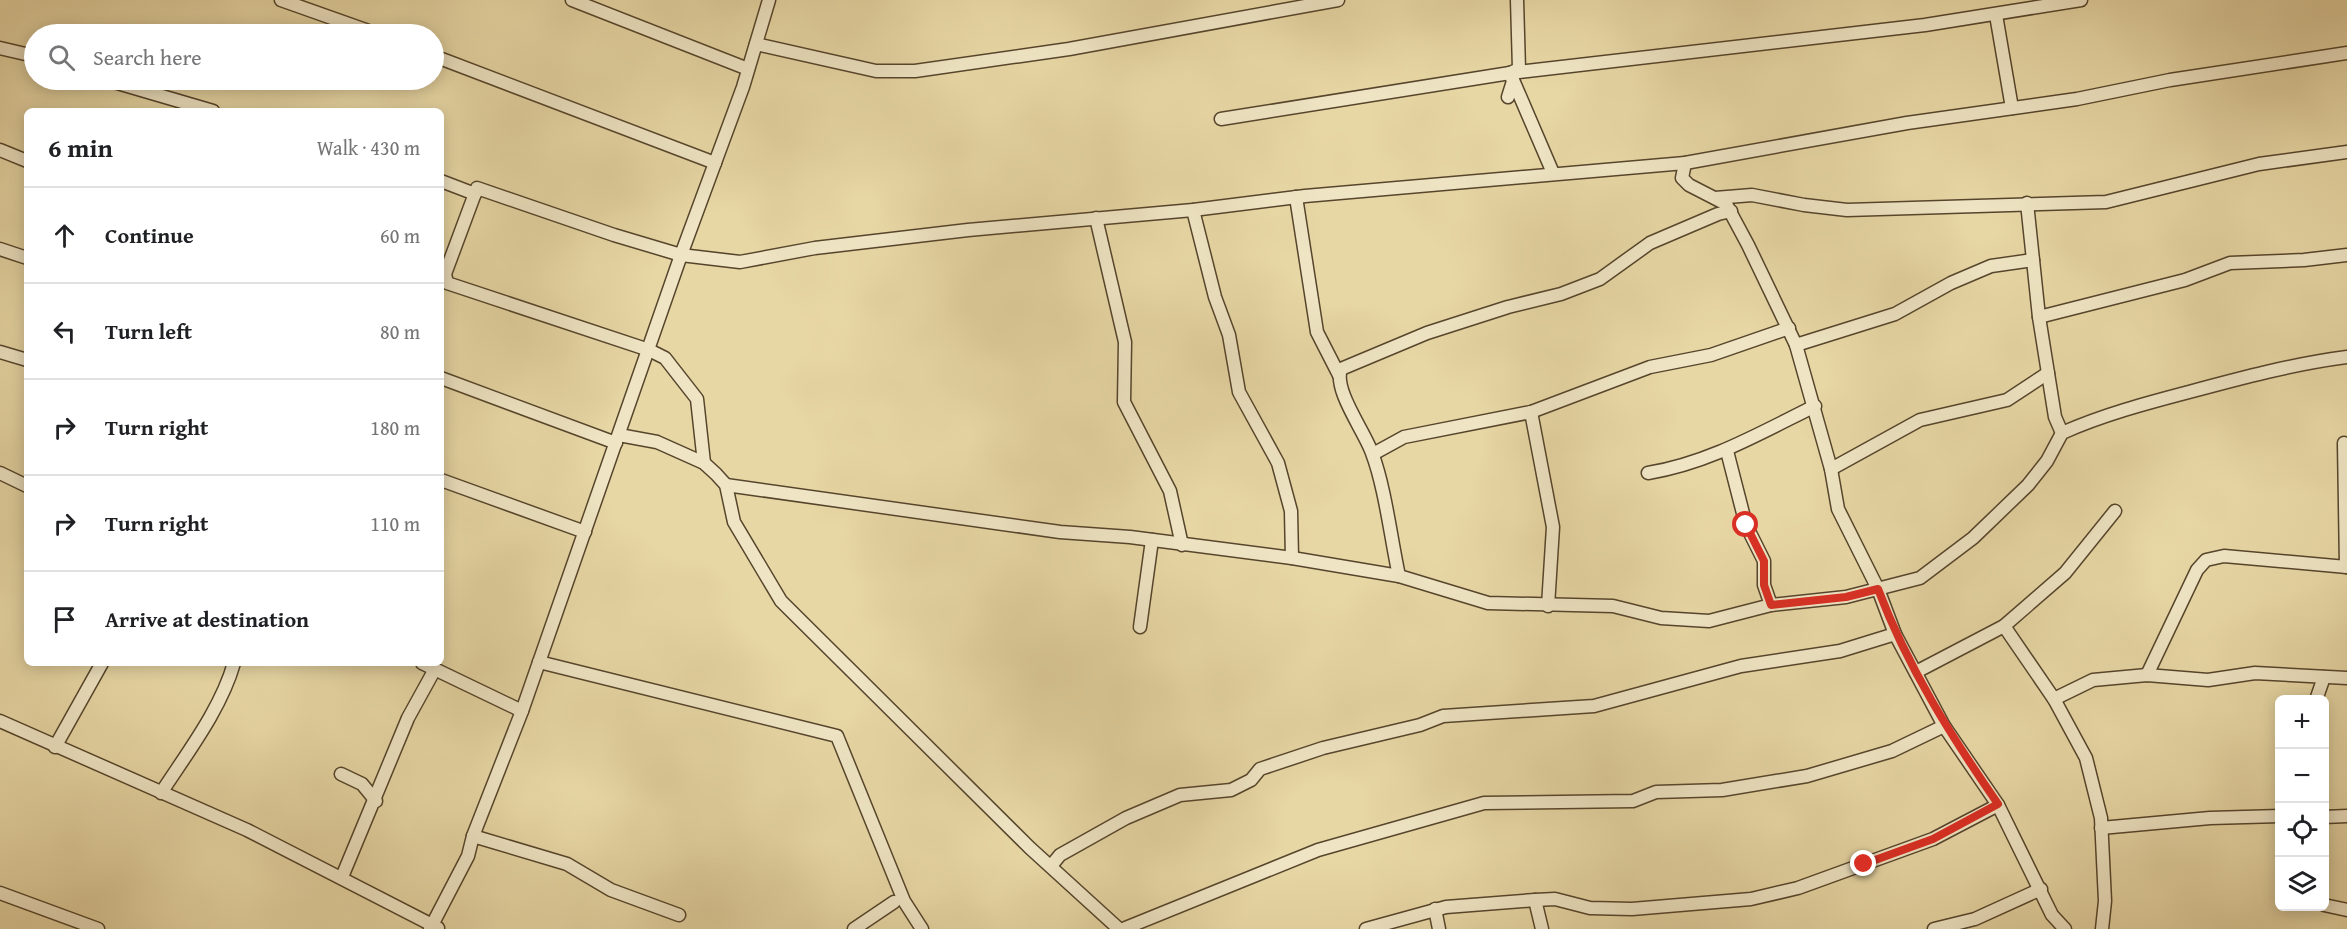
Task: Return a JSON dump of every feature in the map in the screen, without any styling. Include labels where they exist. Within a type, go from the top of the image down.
[{"type":"street","points":[[281,0],[348,24]]},
{"type":"street","points":[[572,0],[748,69]]},
{"type":"street","points":[[0,721],[247,830],[342,877],[434,928],[468,856],[473,836],[522,711],[748,69],[769,0]]},
{"type":"street","points":[[756,44],[876,70],[915,71],[1069,49],[1338,0]]},
{"type":"street","points":[[1510,73],[1519,69],[1517,0]]},
{"type":"street","points":[[1221,119],[1510,73],[1996,15],[2081,0]]},
{"type":"street","points":[[1996,15],[2012,108]]},
{"type":"street","points":[[0,48],[24,54]]},
{"type":"street","points":[[444,279],[477,188],[614,235],[681,255],[740,262],[825,247],[1096,218],[1193,210],[1296,197],[1685,162],[1907,123],[2077,99],[2170,80],[2347,53]]},
{"type":"street","points":[[444,60],[715,163]]},
{"type":"street","points":[[1508,97],[1513,81],[1510,73]]},
{"type":"street","points":[[1510,73],[1553,173]]},
{"type":"street","points":[[141,90],[203,108]]},
{"type":"street","points":[[0,150],[24,160]]},
{"type":"street","points":[[1715,198],[1752,195],[1847,210],[1941,209],[2027,203],[2106,202],[2259,164],[2347,153]]},
{"type":"street","points":[[1685,162],[1683,178],[1689,185],[1715,198],[1731,211],[1789,328],[1815,406],[1832,469],[1838,509],[1878,589],[1895,634],[1944,726],[1998,804],[2052,915],[2065,929]]},
{"type":"street","points":[[444,182],[475,194]]},
{"type":"street","points":[[1296,197],[1317,332],[1339,375],[1343,392],[1373,454],[1399,576]]},
{"type":"street","points":[[2027,203],[2039,317],[2055,417],[2062,433]]},
{"type":"street","points":[[1193,210],[1215,297],[1229,335],[1239,392],[1278,464],[1291,511],[1292,558]]},
{"type":"street","points":[[1339,375],[1347,365],[1427,333],[1508,307],[1561,294],[1600,279],[1650,243],[1718,214],[1731,211]]},
{"type":"street","points":[[1096,218],[1125,342],[1124,402],[1170,491],[1182,545]]},
{"type":"street","points":[[0,249],[24,257]]},
{"type":"street","points":[[2039,317],[2185,280],[2230,263],[2347,255]]},
{"type":"street","points":[[1796,345],[1895,314],[1951,283],[1991,266],[2033,260]]},
{"type":"street","points":[[444,284],[649,350],[665,358],[697,399],[704,463]]},
{"type":"street","points":[[1373,454],[1404,437],[1531,412],[1650,367],[1711,355],[1789,328]]},
{"type":"street","points":[[0,352],[24,359]]},
{"type":"street","points":[[726,485],[1060,532],[1152,540],[1292,558],[1399,576],[1488,603],[1613,606],[1661,618],[1709,621],[1771,605],[1846,597],[1920,578],[1973,538],[2028,485],[2047,461],[2062,433],[2155,401],[2243,377],[2347,357]]},
{"type":"street","points":[[1832,469],[1920,420],[2007,400],[2048,373]]},
{"type":"street","points":[[444,379],[617,439],[657,442],[704,463],[726,485],[734,522],[781,601],[1051,866],[1121,929],[1318,850],[1484,803],[1633,801],[1656,792],[1722,790],[1807,776],[1892,751],[1944,726]]},
{"type":"street","points":[[1648,473],[1671,470],[1728,451],[1815,406]]},
{"type":"street","points":[[1531,412],[1553,527],[1548,606]]},
{"type":"street","points":[[2147,675],[2197,570],[2206,560],[2224,556],[2346,567],[2344,443]]},
{"type":"street","points":[[1728,451],[1746,525],[1764,561],[1764,585],[1771,605]]},
{"type":"street","points":[[0,473],[24,485]]},
{"type":"street","points":[[444,481],[585,532]]},
{"type":"street","points":[[1916,672],[2004,626],[2066,573],[2115,511]]},
{"type":"street","points":[[1140,627],[1152,540]]},
{"type":"street","points":[[2004,626],[2054,699],[2086,758],[2101,828],[2105,901],[2102,929]]},
{"type":"street","points":[[1051,866],[1060,855],[1126,818],[1180,795],[1231,790],[1251,780],[1260,769],[1323,748],[1420,725],[1443,716],[1594,706],[1741,666],[1840,651],[1895,634]]},
{"type":"street","points":[[539,662],[837,736],[904,901],[922,929]]},
{"type":"street","points":[[55,747],[100,666]]},
{"type":"street","points":[[162,793],[199,737],[229,680],[233,666]]},
{"type":"street","points":[[428,666],[522,711]]},
{"type":"street","points":[[342,877],[376,801],[408,718],[435,669]]},
{"type":"street","points":[[2054,699],[2093,680],[2147,675],[2208,680],[2255,674],[2347,678]]},
{"type":"street","points":[[2317,695],[2324,677]]},
{"type":"street","points":[[341,774],[362,784],[376,801]]},
{"type":"street","points":[[1366,929],[1435,909],[1535,900],[1555,899],[1590,908],[1632,909],[1751,899],[1798,888],[1933,839],[1998,804]]},
{"type":"street","points":[[2101,828],[2210,818],[2275,816]]},
{"type":"street","points":[[2329,817],[2347,816]]},
{"type":"street","points":[[473,836],[567,864],[611,890],[679,915]]},
{"type":"street","points":[[1934,929],[1975,919],[2040,889]]},
{"type":"street","points":[[0,893],[99,929]]},
{"type":"street","points":[[1535,900],[1542,929]]},
{"type":"street","points":[[854,929],[894,902]]},
{"type":"street","points":[[2329,906],[2347,910]]},
{"type":"street","points":[[1435,909],[1439,929]]},
{"type":"route","points":[[1746,525],[1764,561],[1764,585],[1771,605],[1846,597],[1878,589],[1895,634],[1944,726],[1998,804],[1933,839],[1864,864]]}]
